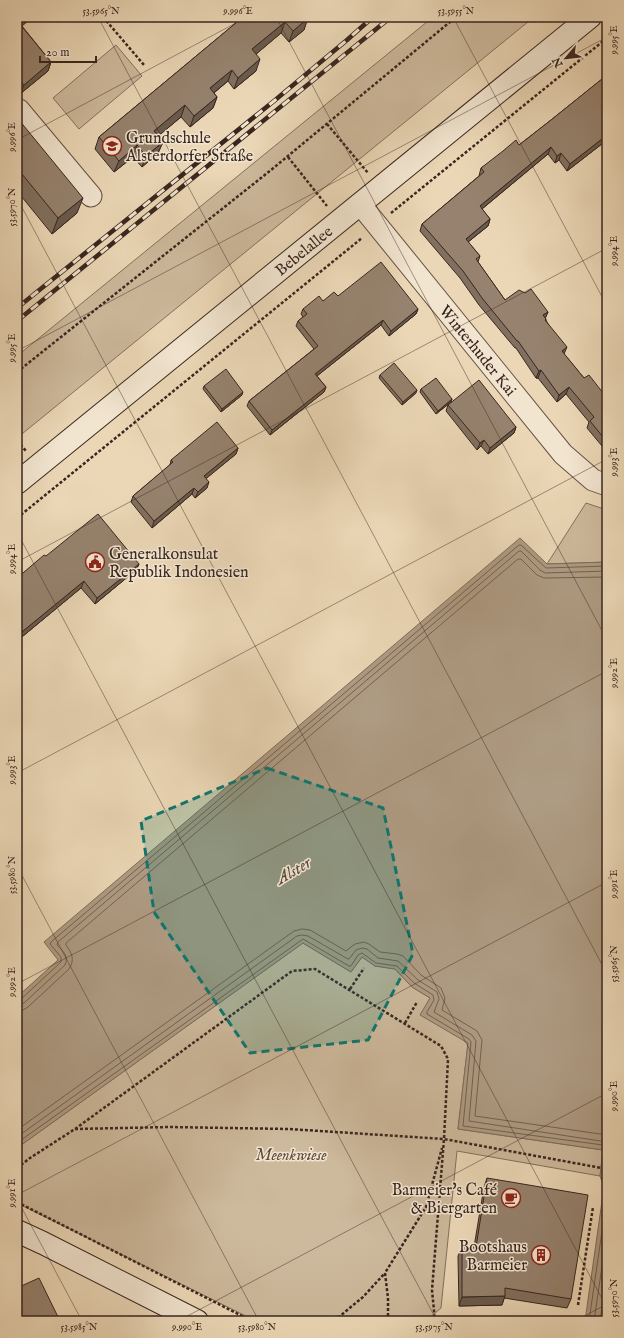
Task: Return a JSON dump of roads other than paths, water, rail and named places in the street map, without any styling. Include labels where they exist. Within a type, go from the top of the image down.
[{"type":"main road","name":"Bebelallee","points":[[17,483],[590,17]]},
{"type":"main road","points":[[17,1231],[197,1321]]},
{"type":"street","points":[[17,110],[19,110],[91,196]]},
{"type":"street","name":"Winterhuder Kai","points":[[360,204],[563,454],[593,480],[607,485]]},
{"type":"water","name":"Alster","points":[[520,538],[547,564],[607,562],[607,1321],[585,1321],[604,1187],[600,1176],[603,1150],[458,1129],[468,1043],[420,1015],[430,998],[412,987],[395,969],[375,966],[362,957],[351,972],[303,943],[17,1148],[17,997],[58,960],[44,942]]},
{"type":"railway","points":[[17,308],[274,101],[373,17]]},
{"type":"railway","points":[[17,321],[391,17]]},
{"type":"place","name":"Grundschule Alsterdorfer Straße","points":[[112,146]]},
{"type":"place","name":"Generalkonsulat Republik Indonesien","points":[[95,562]]},
{"type":"place","name":"Barmeier's Café & Biergarten","points":[[511,1198]]},
{"type":"place","name":"Bootshaus Barmeier","points":[[541,1255]]},
{"type":"park label","name":"Meenkwiese","points":[[291,1154]]}]
